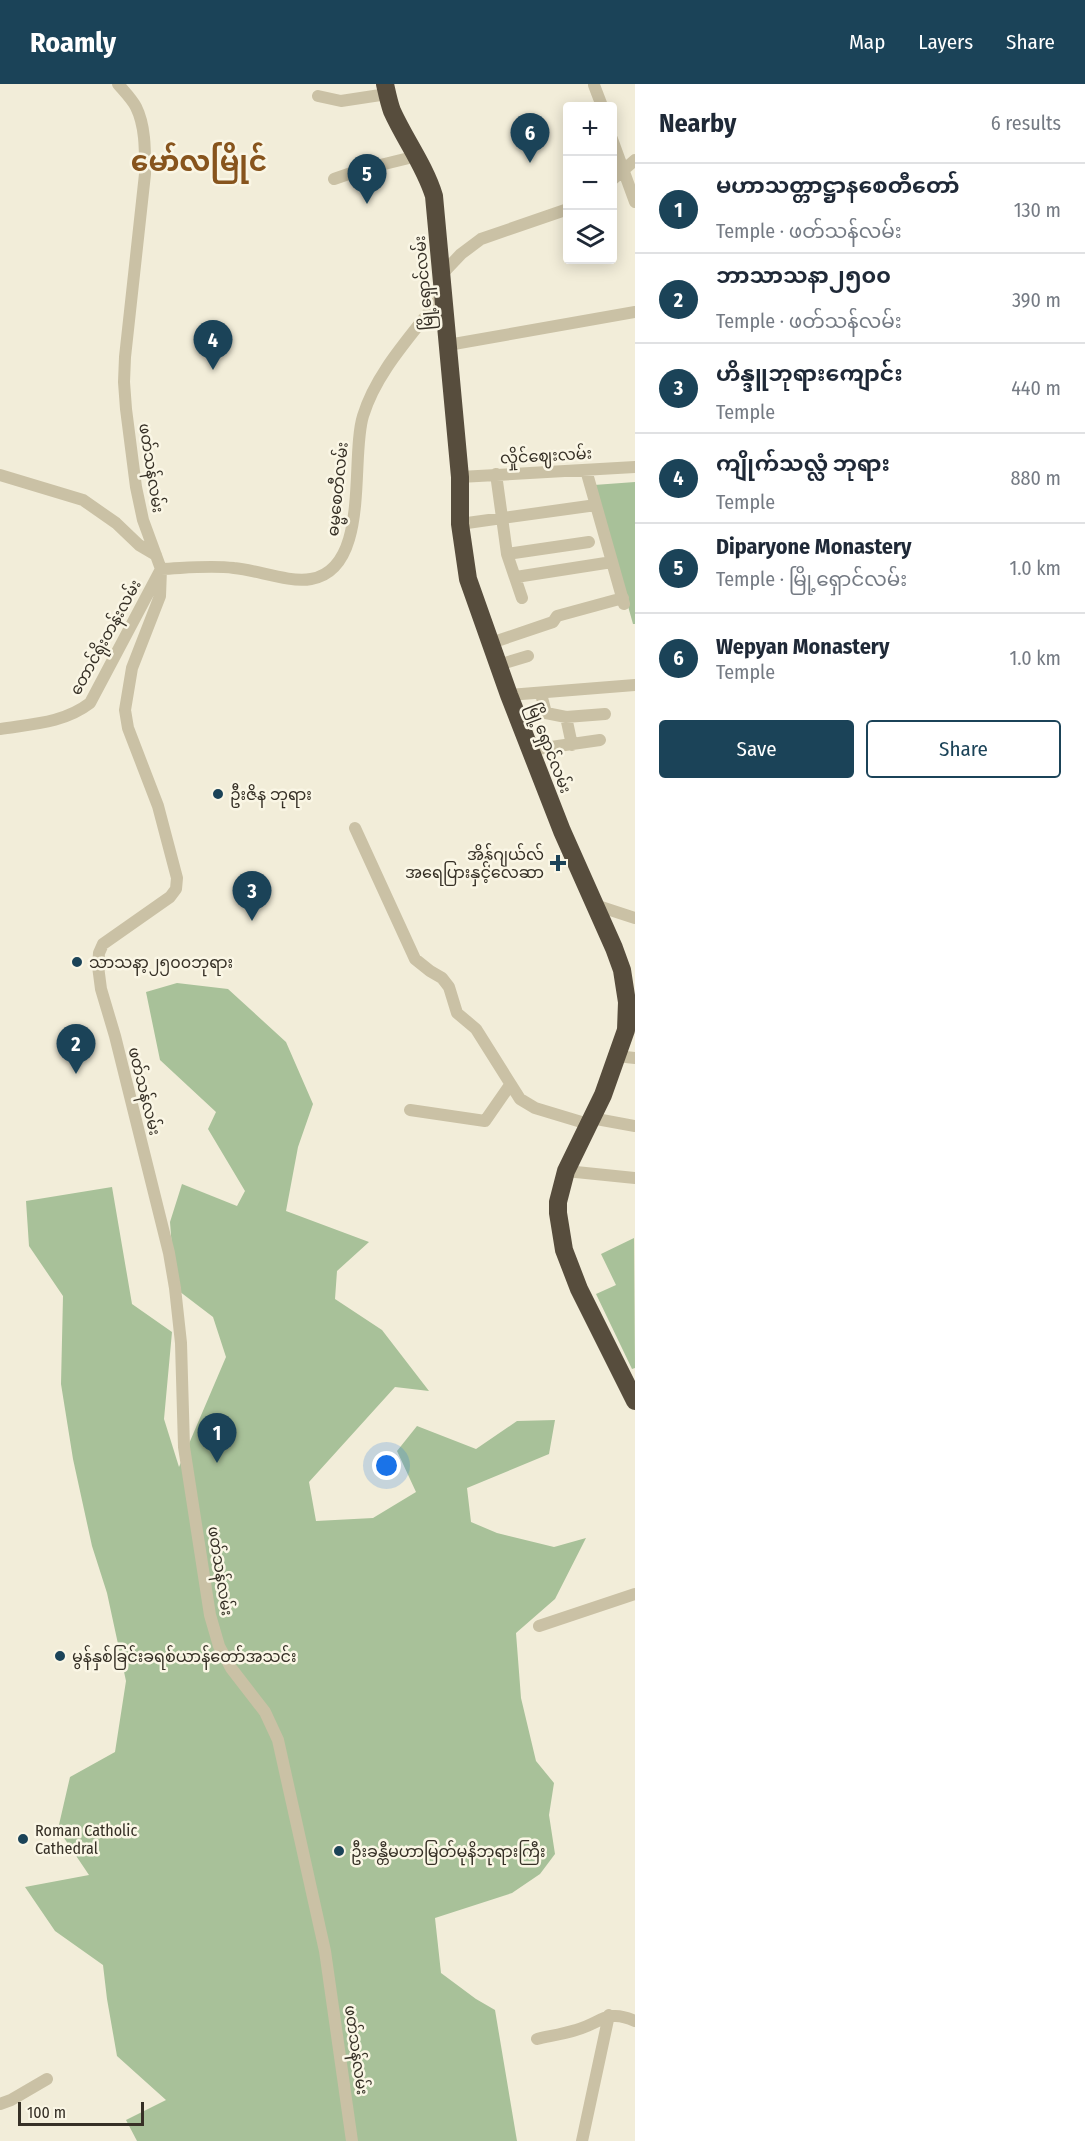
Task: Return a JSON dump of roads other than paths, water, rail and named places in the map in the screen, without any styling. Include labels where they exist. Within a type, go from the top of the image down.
[{"type":"highway","name":"မြို့ရှောင်လမ်း","points":[[386,89],[391,109],[417,156],[434,196],[460,477],[460,524],[468,579],[530,750],[622,970],[627,1002],[626,1057],[589,1121],[566,1171],[558,1202],[558,1213],[564,1250],[579,1289],[635,1401]]},
{"type":"street","name":"ဖတ်သန်လမ်း","points":[[118,84],[135,105],[145,150],[143,201],[129,312],[124,382],[136,487],[143,520],[161,569],[160,596],[132,668],[125,710],[128,729],[158,806],[177,878],[176,889],[170,897],[103,944],[99,953],[98,966],[101,989],[115,1036],[169,1253],[181,1343],[184,1447],[210,1615],[219,1646],[227,1661],[265,1712],[278,1740],[325,1951],[352,2141]]},
{"type":"street","points":[[594,85],[600,102]]},
{"type":"street","points":[[318,96],[341,101],[386,89]]},
{"type":"street","points":[[617,154],[635,202]]},
{"type":"street","points":[[334,179],[417,156]]},
{"type":"street","points":[[617,176],[635,160]]},
{"type":"street","points":[[442,274],[461,254],[481,239],[564,210]]},
{"type":"street","name":"ဓမ္မစေတီလမ်း","points":[[161,569],[216,566],[296,579],[311,579],[328,573],[340,560],[348,546],[352,530],[358,448],[363,417],[387,368],[443,294]]},
{"type":"street","points":[[448,345],[635,312]]},
{"type":"street","name":"လှိုင်ဈေးလမ်း","points":[[460,477],[635,467]]},
{"type":"street","points":[[491,643],[553,622],[557,616],[624,601],[586,470]]},
{"type":"street","points":[[496,474],[507,554],[522,598]]},
{"type":"street","points":[[0,475],[83,500],[116,523],[139,545],[156,555]]},
{"type":"street","points":[[460,524],[596,505]]},
{"type":"street","points":[[507,554],[589,543]]},
{"type":"street","points":[[516,577],[612,562]]},
{"type":"street","name":"တောင်ရိုးတန်းလမ်း","points":[[0,729],[65,718],[90,703],[161,569]]},
{"type":"street","points":[[498,665],[528,656]]},
{"type":"street","points":[[509,695],[635,685]]},
{"type":"street","points":[[541,694],[546,713],[566,717],[605,714]]},
{"type":"street","points":[[566,717],[572,745]]},
{"type":"street","points":[[530,750],[600,740]]},
{"type":"street","points":[[355,828],[415,958],[442,978],[449,987],[457,1013],[476,1029],[520,1099],[535,1108],[589,1121],[635,1126]]},
{"type":"street","points":[[595,905],[635,918]]},
{"type":"street","points":[[410,1110],[485,1121],[510,1084]]},
{"type":"street","points":[[566,1171],[635,1178]]},
{"type":"street","points":[[539,1626],[635,1594]]},
{"type":"street","points":[[582,2141],[609,2015]]},
{"type":"street","points":[[537,2039],[578,2030],[609,2015],[626,2017],[635,2021]]},
{"type":"street","points":[[0,2103],[11,2100],[47,2079]]},
{"type":"place","name":"Wepyan Monastery","points":[[530,163]]},
{"type":"place","name":"Diparyone Monastery","points":[[367,204]]},
{"type":"place","name":"ကျိုက်သလ္လံ ဘုရား","points":[[213,370]]},
{"type":"place","name":"ဦးဇိန ဘုရား","points":[[218,794]]},
{"type":"place","name":"အိန်ဂျယ်လ် အရေပြားနှင့်လေဆာ","points":[[558,863]]},
{"type":"place","name":"ဟိန္ဒူဘုရားကျောင်း","points":[[252,921]]},
{"type":"place","name":"သာသနာ့၂၅၀၀ဘုရား","points":[[77,962]]},
{"type":"place","name":"ဘာသာသနာ၂၅၀၀","points":[[76,1074]]},
{"type":"place","name":"မဟာသတ္တာဋ္ဌာနစေတီတော်","points":[[217,1463]]},
{"type":"place","name":"မွန်နှစ်ခြင်းခရစ်ယာန်တော်အသင်း","points":[[60,1656]]},
{"type":"place","name":"Roman Catholic Cathedral","points":[[23,1839]]},
{"type":"place","name":"ဦးခန္တီမဟာမြတ်မုနိဘုရားကြီး","points":[[339,1851]]},
{"type":"district","name":"မော်လမြိုင်","points":[[199,161]]}]
